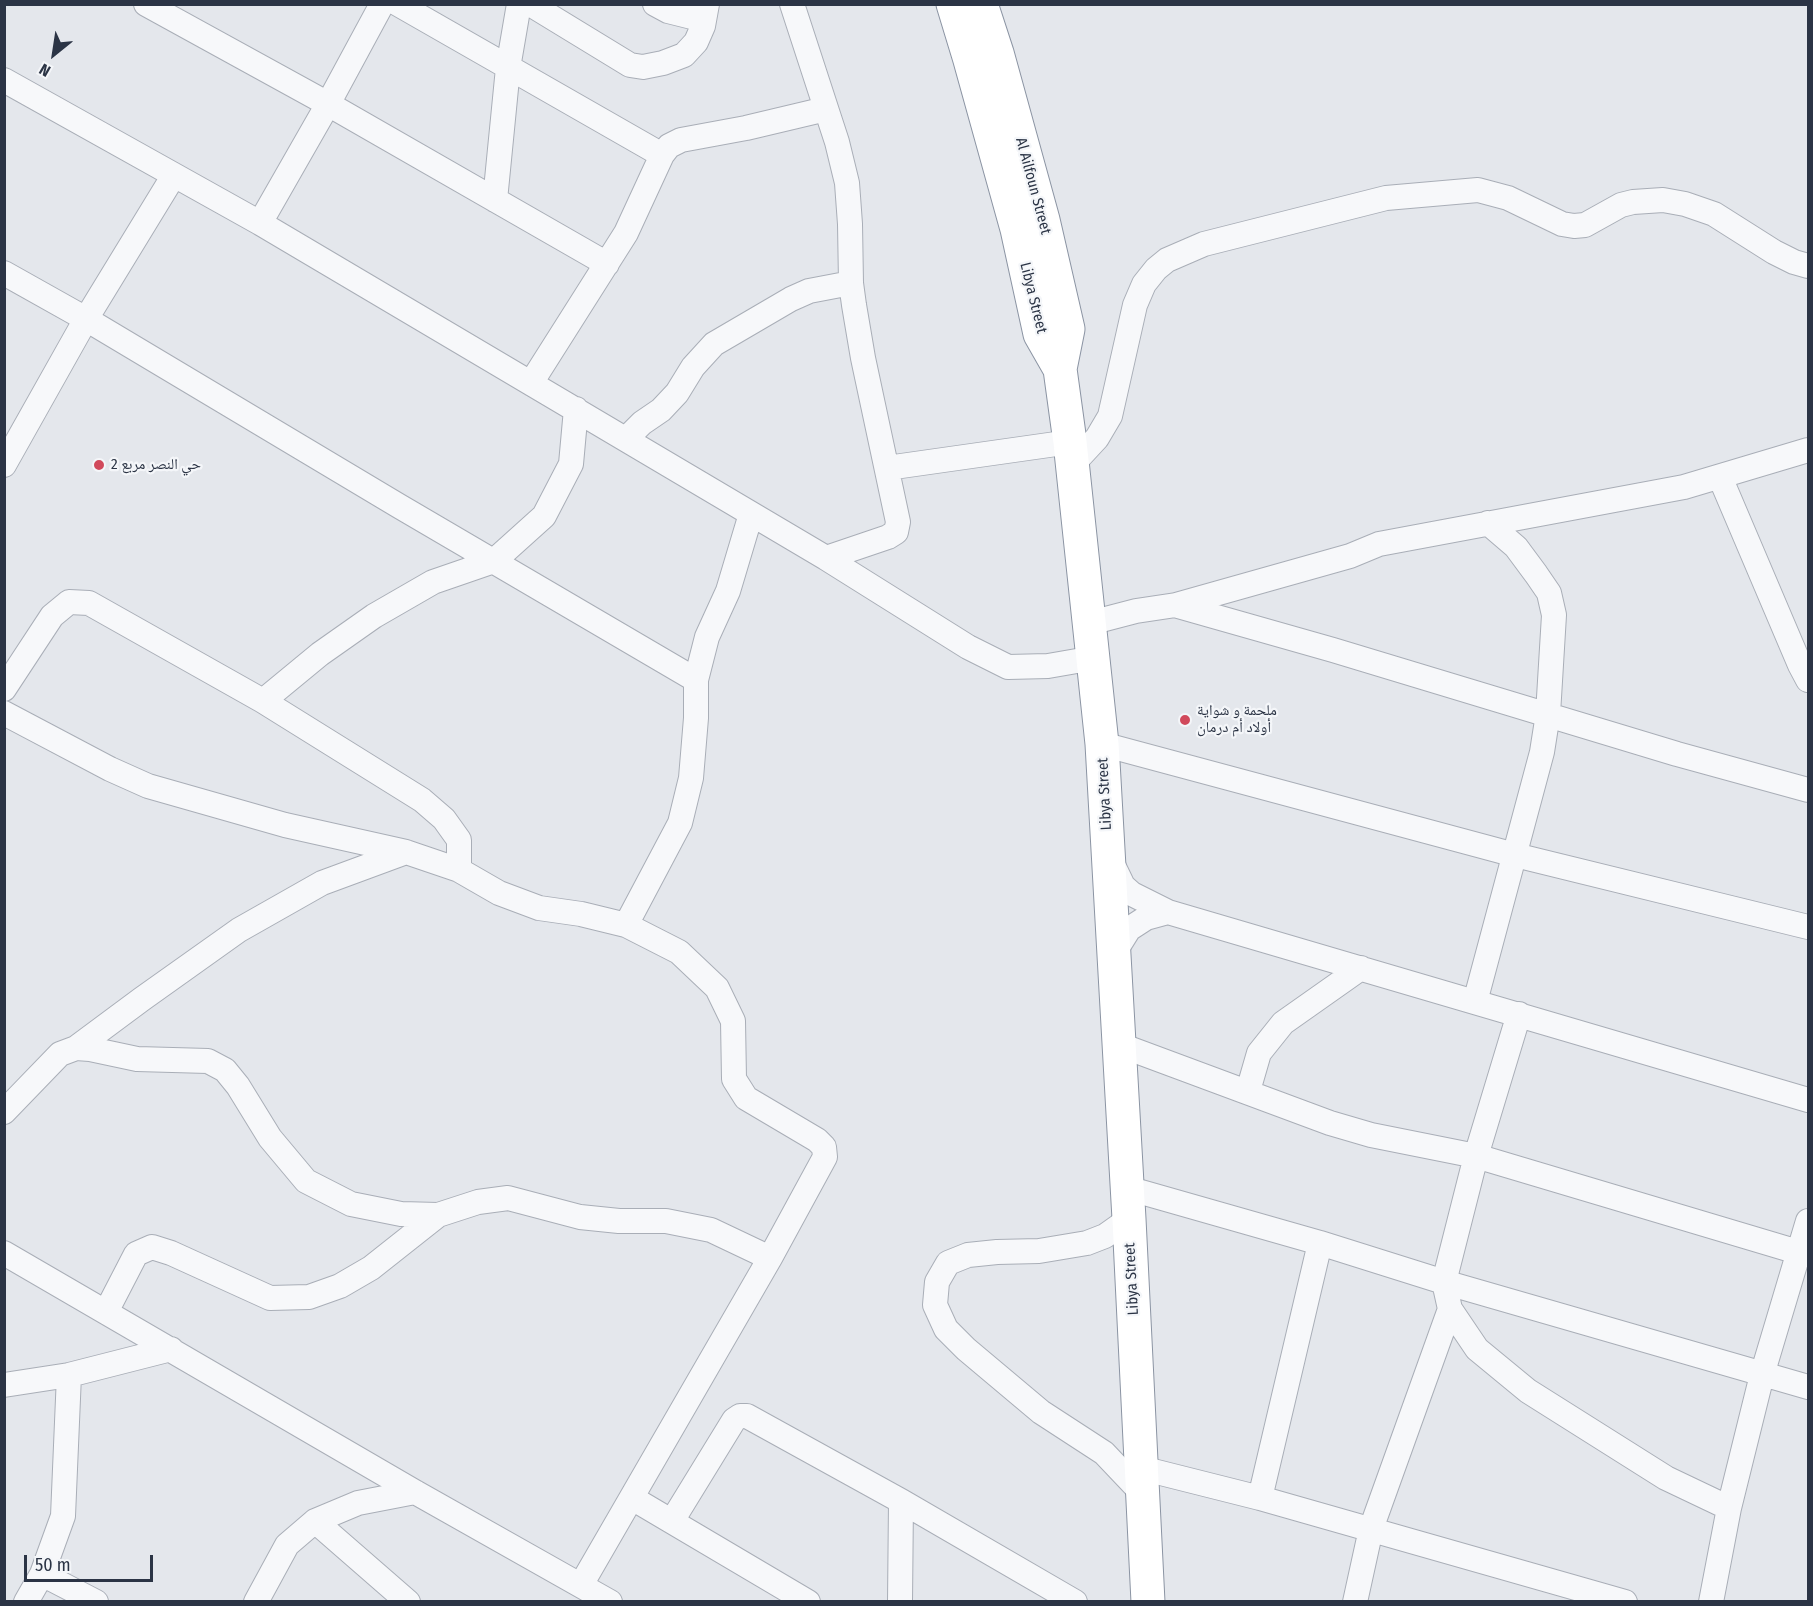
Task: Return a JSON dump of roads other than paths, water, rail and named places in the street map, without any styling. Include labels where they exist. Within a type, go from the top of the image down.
[{"type":"highway","name":"Libya Street","points":[[953,4],[1017,229],[1040,334],[1060,369],[1071,453],[1102,744],[1120,1045],[1148,1602]]},
{"type":"highway","name":"Al Ailfoun Street","points":[[981,4],[997,53],[1043,220],[1068,329],[1060,369]]},
{"type":"street","points":[[146,4],[328,104],[608,264]]},
{"type":"street","points":[[260,223],[382,4]]},
{"type":"street","points":[[398,4],[662,155]]},
{"type":"street","points":[[495,200],[508,68],[519,4]]},
{"type":"street","points":[[530,4],[630,65],[643,67],[684,55],[696,42],[706,12],[668,11],[655,4]]},
{"type":"street","points":[[792,4],[847,183],[851,283],[863,358],[898,522],[896,532],[888,537],[826,558]]},
{"type":"street","points":[[4,80],[260,223],[826,558],[968,647],[1008,667],[1048,666],[1094,658]]},
{"type":"street","points":[[531,383],[608,264],[637,211],[662,155],[669,146],[681,140],[746,128],[826,109]]},
{"type":"street","points":[[4,465],[86,319],[174,175]]},
{"type":"street","points":[[887,468],[1071,453],[1097,438],[1110,416],[1135,305],[1149,276],[1167,260],[1204,244],[1386,198],[1478,190],[1508,198],[1562,224],[1574,226],[1594,221],[1621,205],[1637,201],[1663,200],[1685,204],[1714,214],[1774,252],[1809,267]]},
{"type":"street","points":[[5,274],[86,319],[696,680]]},
{"type":"street","points":[[626,439],[642,423],[661,411],[677,393],[693,367],[714,344],[791,299],[809,291],[851,283]]},
{"type":"street","points":[[263,701],[320,654],[374,616],[433,582],[494,561],[544,516],[571,464],[576,409]]},
{"type":"street","points":[[1090,623],[1136,611],[1176,605],[1350,556],[1380,544],[1684,487],[1809,450]]},
{"type":"street","points":[[1720,477],[1806,668]]},
{"type":"street","points":[[627,926],[680,823],[691,777],[696,718],[696,680],[707,637],[729,591],[751,514]]},
{"type":"street","points":[[1475,1002],[1542,752],[1548,714],[1554,615],[1549,593],[1516,547],[1488,523]]},
{"type":"street","points":[[4,689],[52,616],[69,602],[89,603],[263,701],[430,807],[444,819],[459,840],[459,870]]},
{"type":"street","points":[[1176,605],[1677,754],[1809,790]]},
{"type":"street","points":[[4,713],[110,769],[148,786],[232,808],[285,825],[405,852],[459,870],[499,893],[539,908],[581,914],[627,926],[679,952],[717,988],[733,1021],[734,1079],[746,1098],[817,1140],[824,1148],[825,1157],[770,1258],[581,1585]]},
{"type":"street","points":[[1102,744],[1515,855],[1809,927]]},
{"type":"street","points":[[4,1112],[60,1054],[76,1048],[239,930],[322,883],[405,852]]},
{"type":"street","points":[[1108,857],[1123,886],[1132,894],[1168,912],[1809,1100]]},
{"type":"street","points":[[1114,953],[1129,929],[1146,918],[1168,912]]},
{"type":"street","points":[[1248,1091],[1259,1053],[1283,1023],[1361,968]]},
{"type":"street","points":[[1519,1014],[1476,1156],[1444,1282],[1450,1309],[1478,1348],[1528,1391],[1666,1478],[1729,1508]]},
{"type":"street","points":[[1120,1045],[1330,1123],[1371,1135],[1476,1156],[1804,1253]]},
{"type":"street","points":[[76,1048],[90,1048],[137,1059],[208,1061],[225,1070],[238,1086],[270,1138],[306,1181],[351,1204],[402,1214],[438,1215],[478,1202],[508,1198],[580,1217],[619,1221],[666,1221],[711,1230],[770,1258]]},
{"type":"street","points":[[1625,1602],[1260,1498],[1141,1480],[1041,1412],[966,1349],[946,1329],[935,1305],[937,1282],[948,1263],[968,1255],[1039,1251],[1087,1243],[1105,1236],[1128,1204],[1320,1243],[1444,1282],[1809,1387]]},
{"type":"street","points":[[106,1312],[136,1254],[152,1247],[171,1253],[270,1298],[309,1297],[340,1286],[371,1268],[438,1215]]},
{"type":"street","points":[[1711,1602],[1729,1508],[1762,1375],[1804,1253],[1809,1221]]},
{"type":"street","points":[[1260,1498],[1320,1243]]},
{"type":"street","points":[[4,1253],[415,1492],[610,1602]]},
{"type":"street","points":[[1355,1602],[1371,1529],[1450,1309]]},
{"type":"street","points":[[4,1384],[69,1375],[171,1349]]},
{"type":"street","points":[[26,1602],[42,1574],[63,1516],[69,1375]]},
{"type":"street","points":[[672,1521],[734,1420],[740,1416],[747,1416],[1075,1602]]},
{"type":"street","points":[[256,1602],[287,1545],[315,1521],[358,1503],[415,1492]]},
{"type":"street","points":[[632,1498],[808,1602]]},
{"type":"street","points":[[900,1602],[902,1502]]},
{"type":"street","points":[[315,1521],[408,1602]]},
{"type":"street","points":[[42,1574],[96,1602]]},
{"type":"place","name":"حي النصر مربع 2","points":[[99,465]]},
{"type":"place","name":"ملحمة و شواية أولاد أم درمان","points":[[1185,720]]}]
